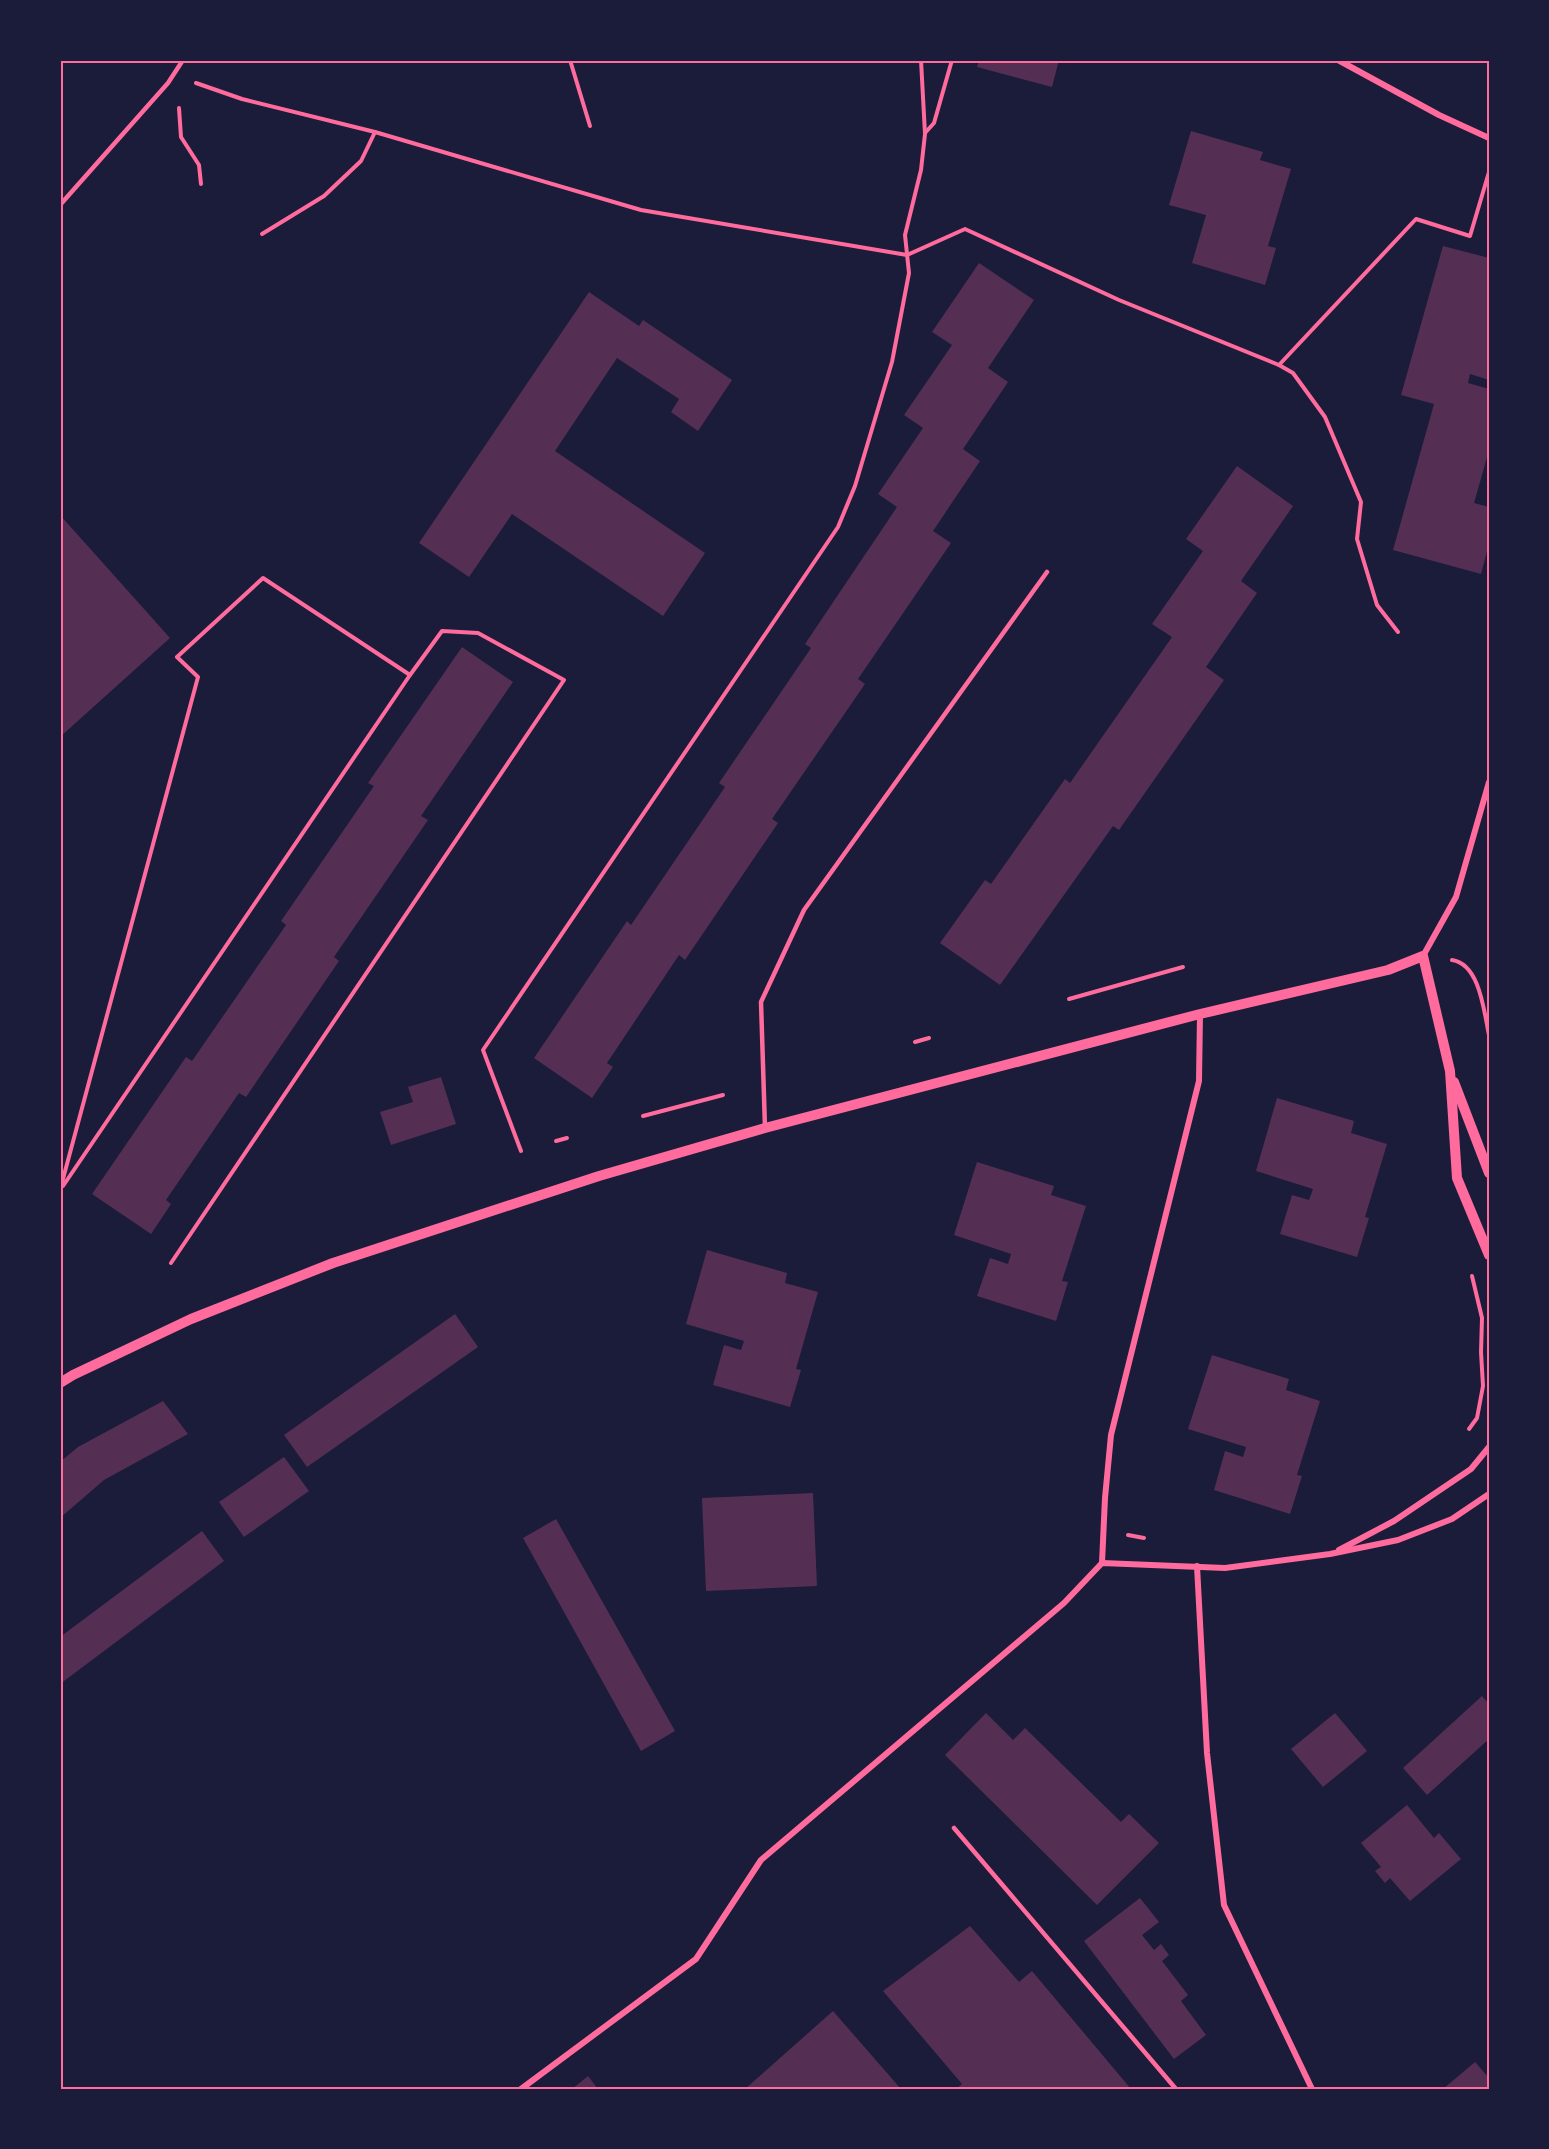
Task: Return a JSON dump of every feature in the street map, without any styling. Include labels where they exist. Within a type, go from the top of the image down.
[{"type":"street","points":[[1338,60],[1439,115],[1489,138]]},
{"type":"street","points":[[60,1383],[191,1319],[333,1263],[599,1176],[765,1128],[1200,1014],[1388,970],[1423,956],[1456,897],[1489,782]]},
{"type":"street","points":[[1423,956],[1450,1071],[1489,1173]]},
{"type":"street","points":[[521,2089],[696,1959],[761,1860],[1064,1603],[1102,1563],[1111,1435],[1199,1081],[1200,1014]]},
{"type":"street","points":[[1450,1071],[1457,1178],[1489,1255]]},
{"type":"street","points":[[1330,1554],[1394,1521],[1471,1469],[1489,1448]]},
{"type":"street","points":[[1102,1563],[1226,1568],[1330,1554],[1398,1540],[1452,1519],[1489,1494]]},
{"type":"street","points":[[1197,1566],[1207,1753],[1224,1905],[1312,2089]]},
{"type":"lane","points":[[60,205],[168,83],[183,60]]},
{"type":"lane","points":[[765,1128],[760,1002],[804,910],[1047,572]]},
{"type":"lane","points":[[954,1828],[1176,2089]]},
{"type":"path","points":[[570,60],[590,126]]},
{"type":"path","points":[[521,1151],[483,1050],[838,527],[855,486],[892,362],[909,273],[905,235],[921,170],[925,134],[921,60]]},
{"type":"path","points":[[925,134],[934,123],[952,60]]},
{"type":"path","points":[[190,81],[242,99],[375,132],[641,210],[907,255],[965,229],[1119,300],[1279,365],[1293,373],[1325,417],[1361,502],[1357,538],[1377,605],[1398,632]]},
{"type":"path","points":[[179,105],[181,137],[199,165],[201,184]]},
{"type":"path","points":[[262,234],[324,196],[361,161],[375,132]]},
{"type":"path","points":[[1279,365],[1416,219],[1470,236],[1489,172]]},
{"type":"path","points":[[60,1190],[198,677],[177,657],[262,578],[410,675]]},
{"type":"path","points":[[60,1190],[442,631],[478,633],[564,680],[171,1263]]},
{"type":"path","points":[[1465,965],[1478,986],[1489,1035]]},
{"type":"path","points":[[1069,999],[1183,967]]},
{"type":"path","points":[[915,1042],[929,1038]]},
{"type":"path","points":[[643,1116],[723,1095]]},
{"type":"path","points":[[556,1141],[567,1138]]},
{"type":"path","points":[[1465,1436],[1477,1418],[1484,1386],[1481,1352],[1482,1318],[1470,1270]]},
{"type":"building","points":[[979,60],[1059,60],[1052,87],[977,67]]},
{"type":"building","points":[[1191,131],[1263,152],[1260,160],[1291,169],[1268,246],[1276,248],[1265,285],[1192,263],[1206,215],[1169,205]]},
{"type":"building","points":[[1443,246],[1489,258],[1489,380],[1470,374],[1468,383],[1489,389],[1489,450],[1474,503],[1489,507],[1489,544],[1481,574],[1393,550],[1434,404],[1401,395]]},
{"type":"building","points":[[979,263],[1034,300],[988,368],[1008,382],[963,449],[980,461],[933,531],[951,543],[858,679],[865,684],[772,819],[778,823],[685,960],[679,955],[607,1063],[613,1067],[592,1098],[534,1058],[627,921],[631,925],[725,787],[719,783],[811,648],[805,644],[897,507],[878,494],[923,428],[904,415],[952,345],[932,332]]},
{"type":"building","points":[[589,292],[639,326],[643,320],[732,380],[698,431],[671,412],[679,399],[617,358],[555,451],[705,553],[663,616],[512,514],[469,577],[419,543]]},
{"type":"building","points":[[1237,466],[1293,506],[1241,581],[1257,593],[1206,667],[1224,680],[1119,830],[1113,826],[1000,985],[940,943],[985,880],[991,884],[1065,779],[1070,783],[1172,637],[1152,624],[1203,551],[1186,539]]},
{"type":"building","points":[[60,515],[170,638],[60,737]]},
{"type":"building","points":[[462,647],[513,682],[421,816],[428,820],[334,957],[339,961],[246,1097],[239,1093],[166,1200],[171,1204],[151,1234],[92,1194],[186,1057],[192,1061],[286,925],[281,921],[374,786],[368,783]]},
{"type":"building","points":[[441,1077],[456,1124],[391,1145],[380,1112],[413,1102],[408,1087]]},
{"type":"building","points":[[1277,1098],[1354,1121],[1351,1133],[1387,1144],[1365,1217],[1369,1218],[1357,1257],[1280,1234],[1292,1195],[1309,1200],[1313,1189],[1256,1171]]},
{"type":"building","points":[[977,1162],[1054,1186],[1051,1195],[1086,1206],[1062,1281],[1068,1282],[1056,1321],[977,1296],[990,1258],[1008,1264],[1011,1254],[954,1235]]},
{"type":"building","points":[[707,1250],[787,1273],[785,1283],[818,1292],[796,1369],[801,1370],[790,1407],[713,1385],[724,1345],[741,1350],[744,1341],[686,1324]]},
{"type":"building","points":[[455,1314],[478,1347],[307,1467],[284,1435]]},
{"type":"building","points":[[1212,1355],[1289,1379],[1286,1390],[1320,1401],[1297,1475],[1302,1476],[1290,1514],[1214,1490],[1225,1451],[1243,1457],[1246,1447],[1188,1429]]},
{"type":"building","points":[[163,1401],[188,1434],[104,1480],[60,1518],[60,1462],[78,1447]]},
{"type":"building","points":[[284,1457],[309,1491],[244,1537],[219,1502]]},
{"type":"building","points":[[813,1493],[817,1586],[706,1591],[702,1498]]},
{"type":"building","points":[[556,1519],[675,1731],[641,1751],[523,1538]]},
{"type":"building","points":[[202,1531],[224,1561],[60,1684],[60,1637]]},
{"type":"building","points":[[1482,1696],[1489,1704],[1489,1739],[1427,1795],[1403,1768]]},
{"type":"building","points":[[986,1713],[1013,1740],[1025,1728],[1121,1822],[1129,1814],[1159,1843],[1097,1905],[945,1755]]},
{"type":"building","points":[[1335,1713],[1367,1751],[1323,1787],[1291,1749]]},
{"type":"building","points":[[1407,1805],[1434,1838],[1439,1833],[1461,1859],[1410,1901],[1390,1878],[1385,1883],[1375,1871],[1381,1867],[1361,1843]]},
{"type":"building","points":[[1140,1898],[1159,1922],[1142,1935],[1154,1950],[1161,1944],[1169,1955],[1162,1961],[1188,1995],[1181,2001],[1206,2035],[1174,2059],[1084,1941]]},
{"type":"building","points":[[970,1926],[1019,1982],[1032,1971],[1131,2089],[956,2089],[962,2084],[883,1991]]},
{"type":"building","points":[[833,2011],[901,2089],[745,2089]]},
{"type":"building","points":[[1475,2062],[1489,2078],[1489,2089],[1443,2089]]},
{"type":"building","points":[[588,2076],[598,2089],[572,2089]]}]
